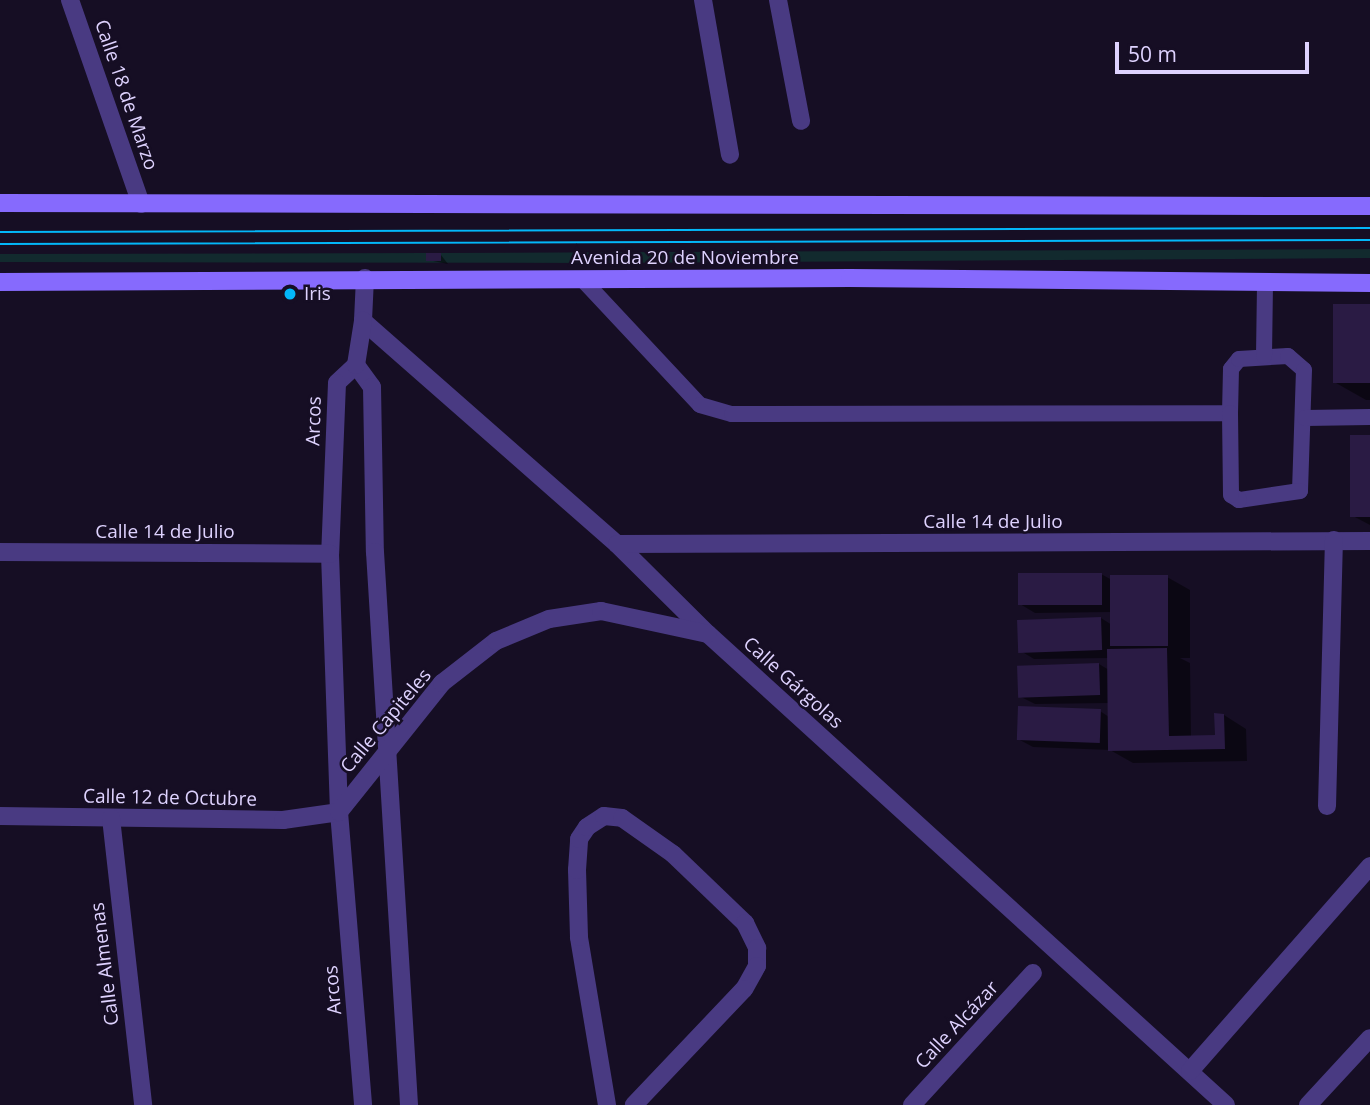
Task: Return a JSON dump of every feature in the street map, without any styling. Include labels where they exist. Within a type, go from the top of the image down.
[{"type":"main road","points":[[0,203],[1370,206]]},
{"type":"main road","name":"Avenida 20 de Noviembre","points":[[0,282],[365,278],[1370,283]]},
{"type":"street","name":"Calle 18 de Marzo","points":[[70,0],[141,204]]},
{"type":"street","points":[[703,0],[730,155]]},
{"type":"street","points":[[778,0],[801,121]]},
{"type":"street","points":[[365,278],[363,321],[356,365],[372,387],[386,751],[409,1105]]},
{"type":"street","name":"Calle Gárgolas","points":[[363,321],[617,544],[708,634],[1226,1105]]},
{"type":"street","name":"Arcos","points":[[356,365],[337,383],[330,554],[339,812],[363,1105]]},
{"type":"street","points":[[1327,806],[1335,540]]},
{"type":"street","name":"Calle 14 de Julio","points":[[617,544],[1370,541]]},
{"type":"street","name":"Calle 14 de Julio","points":[[0,552],[330,554]]},
{"type":"street","name":"Calle Capiteles","points":[[339,812],[442,683],[496,641],[549,619],[601,611],[708,634]]},
{"type":"street","name":"Calle 12 de Octubre","points":[[0,816],[283,820],[339,812]]},
{"type":"street","points":[[607,1105],[579,937],[577,870],[579,839],[587,827],[604,816],[622,818],[673,854],[745,923],[757,948],[757,966],[744,989],[635,1105]]},
{"type":"street","name":"Calle Almenas","points":[[111,818],[144,1105]]},
{"type":"street","points":[[1191,1071],[1370,866]]},
{"type":"street","name":"Calle Alcázar","points":[[912,1105],[1033,973]]},
{"type":"street","points":[[1308,1105],[1370,1038]]},
{"type":"lane","points":[[583,280],[700,405],[732,414],[1230,413]]},
{"type":"lane","points":[[1264,356],[1265,284]]},
{"type":"lane","points":[[1264,356],[1288,356],[1300,362],[1305,418],[1300,492],[1238,500],[1231,495],[1228,478],[1231,369],[1239,359],[1264,356]]},
{"type":"lane","points":[[1305,418],[1370,417]]},
{"type":"green space","points":[[1370,249],[1370,258],[593,263],[0,262],[0,254],[426,253],[427,261],[441,261],[441,253]]},
{"type":"building","points":[[426,253],[441,253],[441,261],[426,261]]},
{"type":"building","points":[[1333,304],[1370,304],[1370,383],[1333,383]]},
{"type":"building","points":[[1350,435],[1370,435],[1370,517],[1350,517]]},
{"type":"building","points":[[1018,573],[1102,573],[1102,605],[1018,605]]},
{"type":"building","points":[[1110,575],[1168,575],[1168,646],[1110,646]]},
{"type":"building","points":[[1101,617],[1102,650],[1018,653],[1017,620]]},
{"type":"building","points":[[1167,648],[1169,736],[1215,735],[1214,713],[1224,714],[1225,749],[1108,751],[1107,649]]},
{"type":"building","points":[[1099,663],[1100,695],[1018,698],[1017,666]]},
{"type":"building","points":[[1018,706],[1101,709],[1100,743],[1017,740]]},
{"type":"tram line","points":[[0,232],[1370,228]]},
{"type":"tram line","points":[[0,244],[1370,240]]},
{"type":"place","name":"Iris","points":[[290,294]]}]
